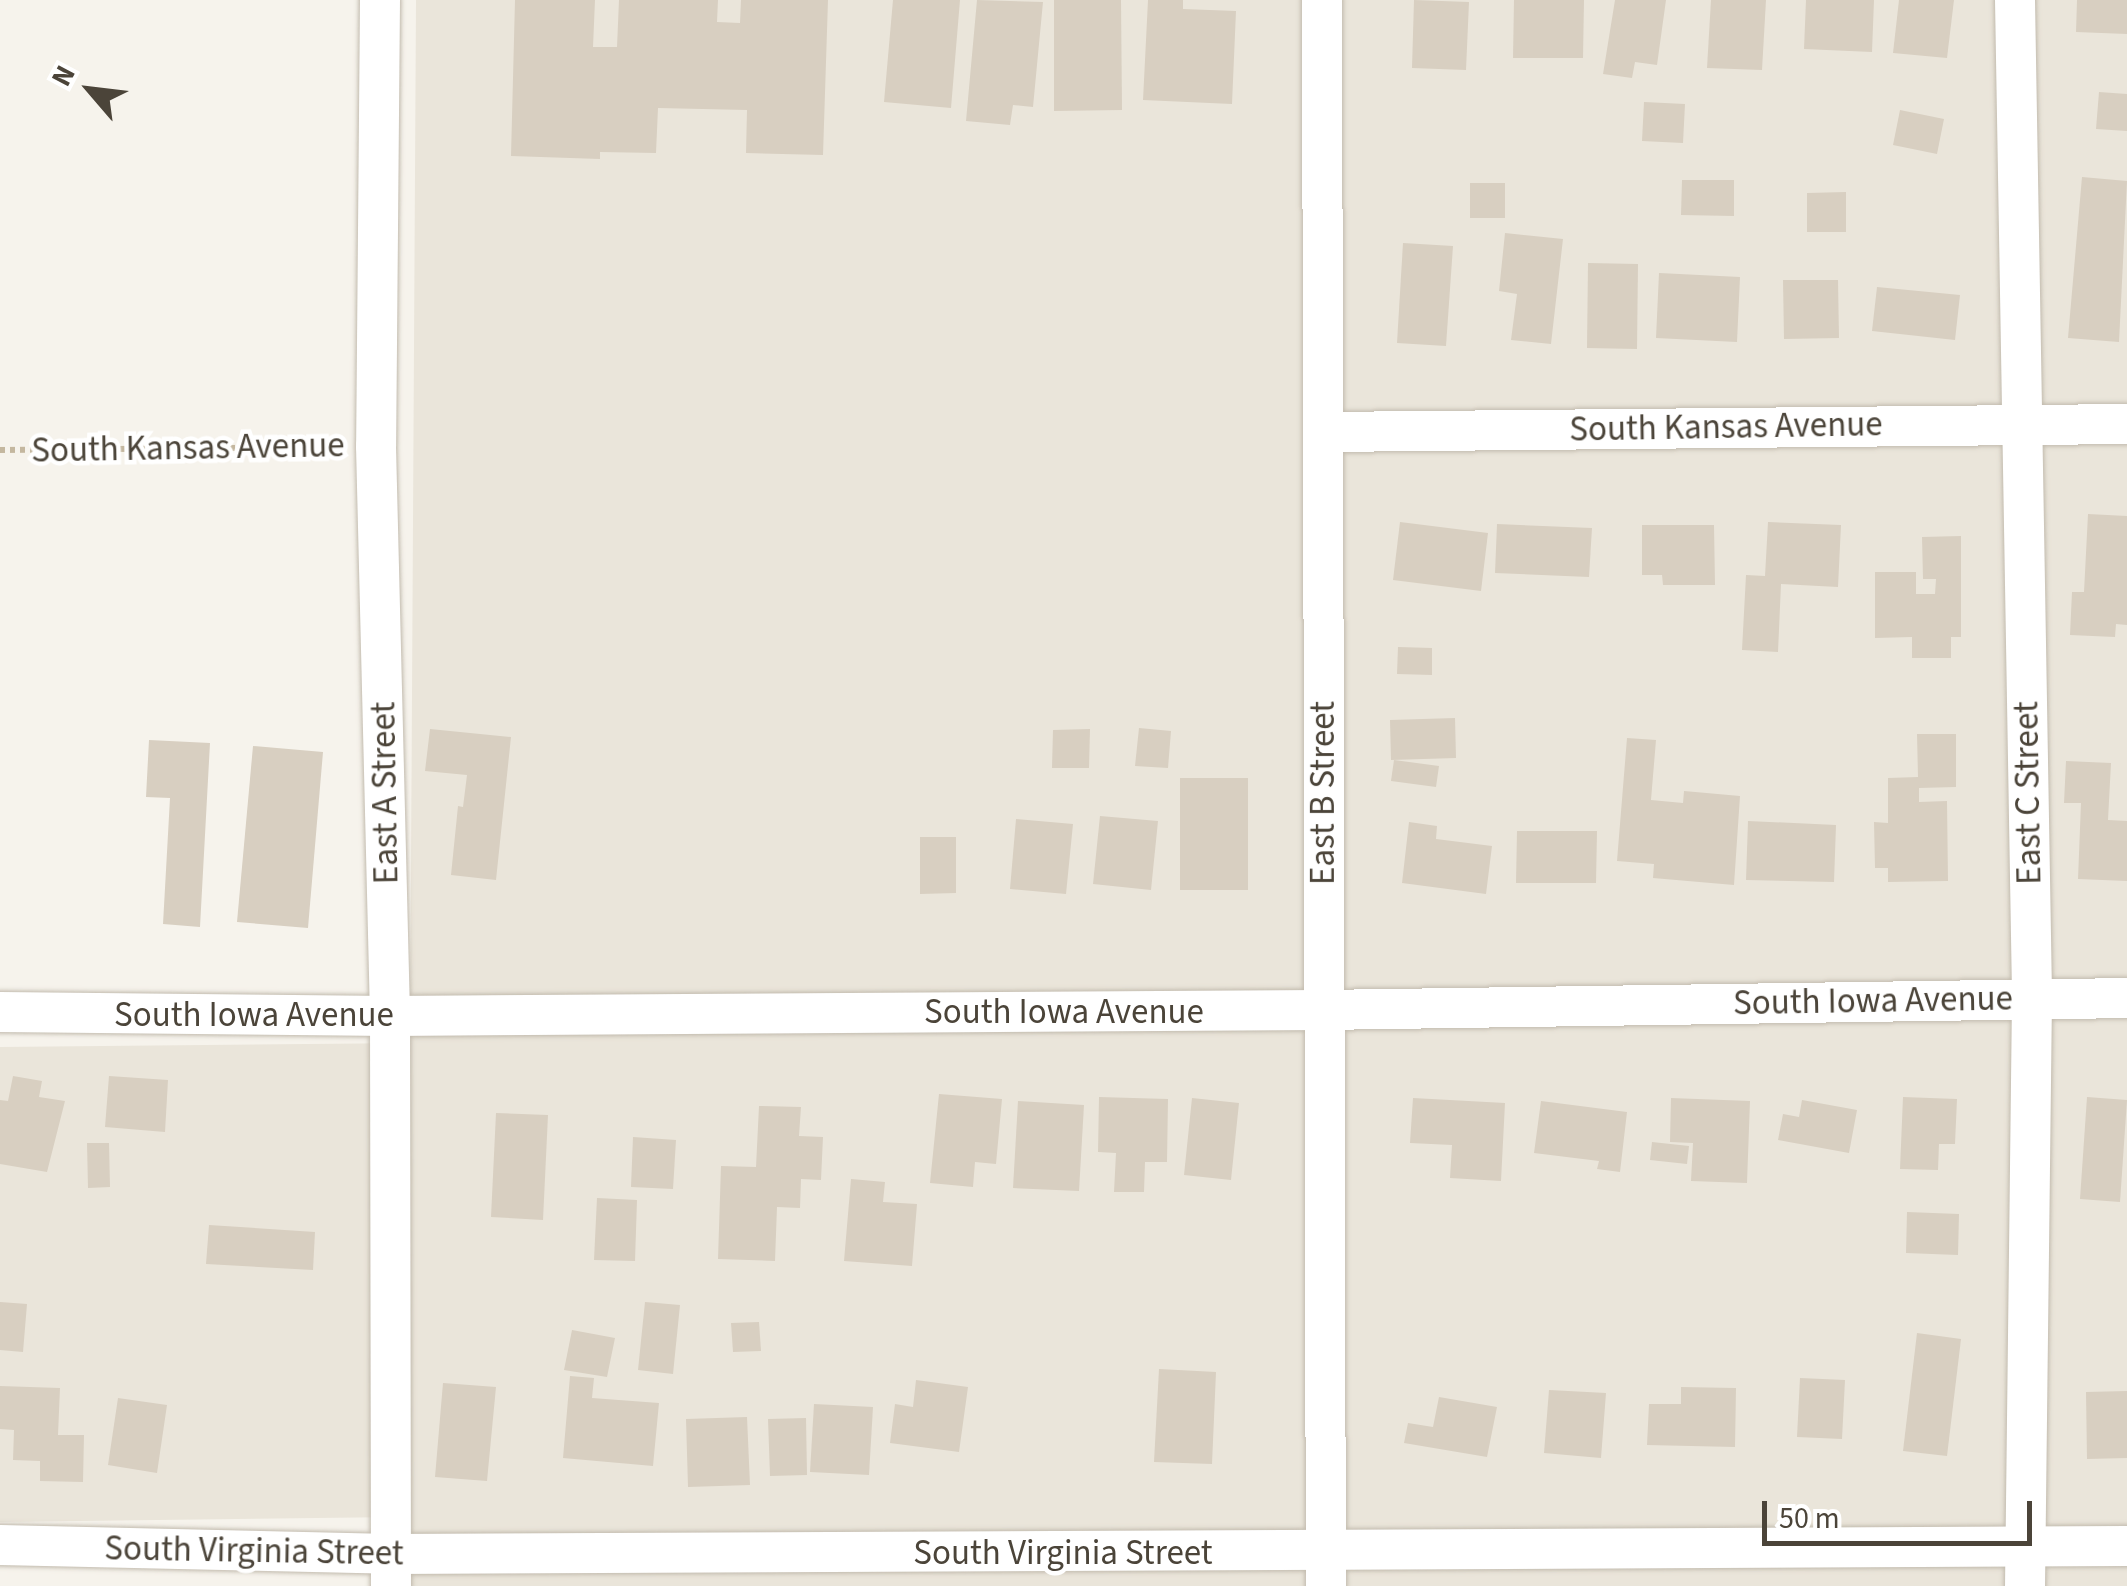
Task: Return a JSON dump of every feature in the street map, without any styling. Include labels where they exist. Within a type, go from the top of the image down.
[{"type":"street","name":"East A Street","points":[[380,0],[376,446],[390,1016],[391,1570]]},
{"type":"street","name":"East B Street","points":[[1322,0],[1326,432],[1321,1010],[1326,1569]]},
{"type":"street","name":"East C Street","points":[[2015,0],[2032,998],[2026,1567]]},
{"type":"street","name":"South Kansas Avenue","points":[[1326,432],[2127,424]]},
{"type":"street","name":"South Iowa Avenue","points":[[0,1012],[390,1016],[1321,1010],[2127,998]]},
{"type":"street","name":"South Virginia Street","points":[[0,1545],[391,1570],[2026,1567],[2127,1546]]},
{"type":"path","name":"South Kansas Avenue","points":[[0,450],[376,446]]},
{"type":"shaded area","points":[[416,0],[2127,0],[2127,1586],[401,1586],[399,1517],[0,1522],[0,1047],[410,1043]]},
{"type":"building","points":[[515,0],[595,0],[593,47],[617,47],[619,0],[718,0],[717,22],[740,23],[741,0],[828,0],[823,155],[746,153],[747,110],[658,108],[656,153],[600,152],[600,159],[511,156]]},
{"type":"building","points":[[893,0],[960,0],[951,108],[884,102]]},
{"type":"building","points":[[977,0],[1043,2],[1033,107],[1013,105],[1010,125],[966,121]]},
{"type":"building","points":[[1054,0],[1121,0],[1122,110],[1054,111]]},
{"type":"building","points":[[1148,0],[1183,0],[1183,9],[1236,11],[1232,104],[1143,100]]},
{"type":"building","points":[[1414,0],[1469,2],[1466,70],[1412,68]]},
{"type":"building","points":[[1514,0],[1584,0],[1583,58],[1513,58]]},
{"type":"building","points":[[1615,0],[1666,0],[1657,65],[1635,62],[1632,78],[1603,74]]},
{"type":"building","points":[[1711,0],[1766,0],[1762,70],[1707,68]]},
{"type":"building","points":[[1806,0],[1874,0],[1872,52],[1804,49]]},
{"type":"building","points":[[1899,0],[1954,0],[1947,58],[1893,53]]},
{"type":"building","points":[[2077,0],[2127,0],[2127,34],[2076,32]]},
{"type":"building","points":[[2099,92],[2127,94],[2127,131],[2096,129]]},
{"type":"building","points":[[1644,102],[1685,104],[1683,143],[1642,141]]},
{"type":"building","points":[[1900,110],[1944,119],[1937,154],[1893,145]]},
{"type":"building","points":[[2082,177],[2127,181],[2119,342],[2068,338]]},
{"type":"building","points":[[1682,180],[1734,180],[1734,216],[1681,215]]},
{"type":"building","points":[[1470,183],[1505,183],[1505,218],[1470,218]]},
{"type":"building","points":[[1846,192],[1846,232],[1807,232],[1807,193]]},
{"type":"building","points":[[1505,233],[1563,239],[1551,344],[1511,340],[1517,294],[1499,291]]},
{"type":"building","points":[[1403,243],[1453,246],[1446,346],[1397,343]]},
{"type":"building","points":[[1588,263],[1638,264],[1637,349],[1587,348]]},
{"type":"building","points":[[1659,273],[1740,277],[1737,342],[1656,338]]},
{"type":"building","points":[[1783,280],[1838,280],[1839,338],[1784,339]]},
{"type":"building","points":[[1877,287],[1960,295],[1955,340],[1872,331]]},
{"type":"building","points":[[2088,514],[2127,516],[2127,625],[2116,624],[2115,637],[2070,635],[2072,592],[2084,592]]},
{"type":"building","points":[[1400,522],[1488,533],[1481,591],[1393,580]]},
{"type":"building","points":[[1768,522],[1841,525],[1838,587],[1781,584],[1778,652],[1742,650],[1746,575],[1765,576]]},
{"type":"building","points":[[1497,524],[1592,528],[1589,577],[1495,573]]},
{"type":"building","points":[[1642,525],[1714,525],[1715,585],[1663,585],[1662,575],[1642,575]]},
{"type":"building","points":[[1961,536],[1961,637],[1951,637],[1951,658],[1912,658],[1912,637],[1875,638],[1875,572],[1916,572],[1916,594],[1935,594],[1936,579],[1923,579],[1922,537]]},
{"type":"building","points":[[1398,647],[1432,648],[1432,675],[1397,674]]},
{"type":"building","points":[[1455,718],[1456,758],[1391,760],[1390,720]]},
{"type":"building","points":[[1139,728],[1171,731],[1168,768],[1135,766]]},
{"type":"building","points":[[430,729],[511,737],[496,880],[451,875],[458,806],[463,807],[467,775],[425,771]]},
{"type":"building","points":[[1090,729],[1089,768],[1052,768],[1053,730]]},
{"type":"building","points":[[1917,734],[1956,734],[1956,787],[1919,788],[1919,802],[1947,801],[1948,881],[1888,882],[1888,868],[1875,868],[1874,822],[1888,823],[1888,778],[1918,777]]},
{"type":"building","points":[[1627,738],[1656,740],[1651,800],[1683,803],[1684,791],[1740,796],[1734,885],[1653,878],[1654,864],[1617,861]]},
{"type":"building","points":[[149,740],[210,743],[200,927],[163,924],[170,798],[146,797]]},
{"type":"building","points":[[253,746],[323,752],[308,928],[237,922]]},
{"type":"building","points":[[1394,760],[1439,766],[1436,787],[1391,781]]},
{"type":"building","points":[[2066,761],[2111,763],[2108,820],[2127,821],[2127,881],[2078,879],[2081,803],[2064,803]]},
{"type":"building","points":[[1180,778],[1248,778],[1248,890],[1180,890]]},
{"type":"building","points":[[1100,816],[1158,821],[1151,890],[1093,884]]},
{"type":"building","points":[[1016,819],[1073,824],[1066,894],[1010,889]]},
{"type":"building","points":[[1748,821],[1836,825],[1834,882],[1746,880]]},
{"type":"building","points":[[1409,822],[1437,826],[1436,839],[1492,846],[1486,894],[1402,883]]},
{"type":"building","points":[[1517,831],[1597,831],[1596,883],[1516,883]]},
{"type":"building","points":[[920,837],[956,837],[956,893],[920,894]]},
{"type":"building","points":[[13,1076],[42,1081],[39,1097],[65,1101],[47,1172],[0,1164],[0,1100],[8,1101]]},
{"type":"building","points":[[109,1076],[168,1080],[165,1132],[105,1127]]},
{"type":"building","points":[[939,1094],[1002,1099],[996,1164],[975,1162],[973,1187],[930,1183]]},
{"type":"building","points":[[1099,1097],[1168,1099],[1167,1162],[1145,1162],[1144,1192],[1114,1192],[1116,1153],[1098,1152]]},
{"type":"building","points":[[1903,1097],[1957,1099],[1955,1144],[1939,1144],[1938,1170],[1900,1169]]},
{"type":"building","points":[[2087,1097],[2127,1100],[2120,1202],[2080,1199]]},
{"type":"building","points":[[1192,1098],[1239,1103],[1231,1180],[1184,1175]]},
{"type":"building","points":[[1413,1098],[1505,1103],[1501,1181],[1450,1178],[1452,1145],[1410,1143]]},
{"type":"building","points":[[1671,1098],[1750,1101],[1747,1183],[1691,1181],[1693,1143],[1670,1142]]},
{"type":"building","points":[[1802,1100],[1857,1110],[1849,1153],[1778,1140],[1783,1114],[1799,1117]]},
{"type":"building","points":[[1018,1101],[1084,1105],[1079,1191],[1013,1188]]},
{"type":"building","points":[[1541,1101],[1627,1112],[1620,1172],[1597,1169],[1599,1161],[1534,1153]]},
{"type":"building","points":[[759,1106],[801,1107],[799,1136],[823,1137],[821,1180],[801,1179],[800,1208],[777,1207],[775,1261],[718,1259],[721,1166],[756,1167]]},
{"type":"building","points":[[496,1113],[548,1115],[543,1220],[491,1217]]},
{"type":"building","points":[[633,1137],[676,1140],[673,1189],[631,1187]]},
{"type":"building","points":[[1652,1142],[1689,1146],[1687,1164],[1650,1160]]},
{"type":"building","points":[[87,1143],[109,1143],[110,1187],[88,1188]]},
{"type":"building","points":[[851,1179],[885,1182],[883,1202],[917,1204],[912,1266],[844,1261]]},
{"type":"building","points":[[597,1198],[637,1200],[635,1261],[594,1260]]},
{"type":"building","points":[[1907,1212],[1959,1214],[1958,1255],[1906,1253]]},
{"type":"building","points":[[209,1225],[315,1232],[313,1270],[206,1264]]},
{"type":"building","points":[[0,1302],[27,1304],[23,1352],[0,1350]]},
{"type":"building","points":[[645,1302],[680,1305],[673,1374],[638,1370]]},
{"type":"building","points":[[759,1322],[761,1351],[733,1352],[731,1323]]},
{"type":"building","points":[[572,1330],[615,1338],[607,1377],[564,1370]]},
{"type":"building","points":[[1917,1333],[1961,1339],[1947,1456],[1903,1451]]},
{"type":"building","points":[[1159,1369],[1216,1372],[1212,1464],[1154,1462]]},
{"type":"building","points":[[570,1376],[594,1378],[592,1398],[659,1403],[653,1466],[563,1458]]},
{"type":"building","points":[[1800,1378],[1845,1380],[1842,1439],[1797,1437]]},
{"type":"building","points":[[916,1380],[968,1387],[959,1452],[890,1443],[895,1404],[913,1407]]},
{"type":"building","points":[[443,1383],[496,1387],[487,1481],[435,1477]]},
{"type":"building","points":[[0,1386],[60,1388],[58,1435],[84,1435],[83,1482],[40,1481],[40,1461],[13,1460],[14,1430],[0,1429]]},
{"type":"building","points":[[1681,1387],[1736,1388],[1735,1447],[1647,1445],[1649,1404],[1681,1404]]},
{"type":"building","points":[[1549,1390],[1606,1393],[1601,1458],[1544,1453]]},
{"type":"building","points":[[2127,1391],[2127,1458],[2087,1459],[2086,1392]]},
{"type":"building","points":[[1439,1397],[1497,1407],[1487,1457],[1404,1443],[1408,1423],[1433,1427]]},
{"type":"building","points":[[118,1398],[167,1405],[157,1473],[108,1465]]},
{"type":"building","points":[[814,1404],[873,1407],[869,1475],[810,1472]]},
{"type":"building","points":[[747,1417],[750,1485],[688,1487],[686,1419]]},
{"type":"building","points":[[806,1418],[807,1475],[770,1476],[768,1419]]}]
